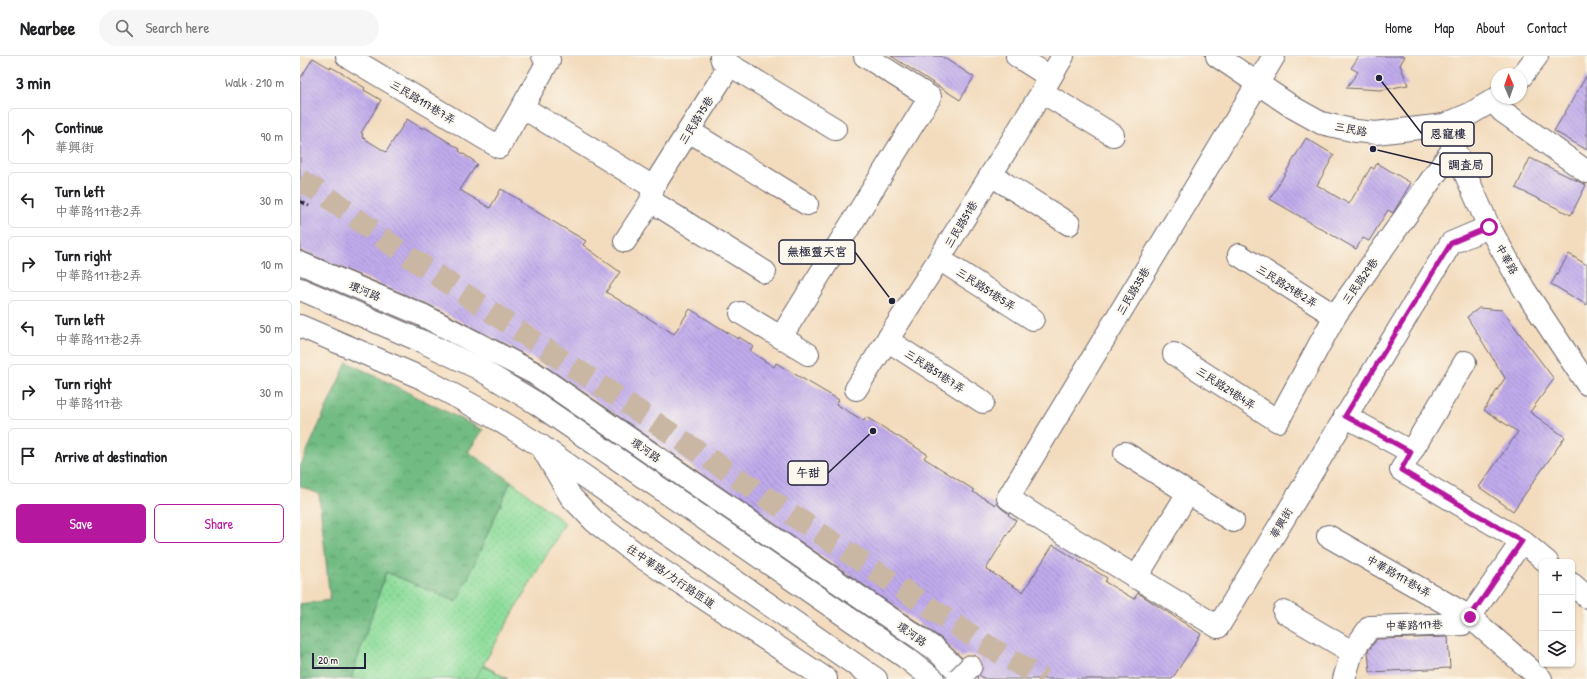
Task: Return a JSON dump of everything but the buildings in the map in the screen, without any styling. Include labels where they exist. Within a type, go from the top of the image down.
[{"type":"main road","name":"三民路117巷7弄","points":[[347,56],[499,147],[537,116]]},
{"type":"main road","points":[[543,56],[549,60],[537,116],[765,272]]},
{"type":"main road","points":[[781,338],[930,97],[865,56]]},
{"type":"main road","points":[[1017,56],[1046,84],[1113,135]]},
{"type":"main road","name":"三民路51巷","points":[[856,389],[939,259],[1063,56]]},
{"type":"main road","name":"三民路","points":[[1217,56],[1294,108],[1321,123],[1356,131],[1376,133],[1444,125],[1470,114],[1491,102]]},
{"type":"main road","name":"三民路35巷","points":[[1008,498],[1274,56]]},
{"type":"main road","points":[[1527,69],[1537,56]]},
{"type":"main road","points":[[726,61],[835,129]]},
{"type":"main road","name":"三民路75巷","points":[[624,241],[689,132],[726,61]]},
{"type":"main road","points":[[1497,104],[1502,112],[1587,172]]},
{"type":"main road","name":"中華路","points":[[1444,125],[1453,149],[1489,227],[1524,288],[1584,371]]},
{"type":"main road","points":[[689,132],[807,204]]},
{"type":"main road","name":"三民路29巷","points":[[1278,421],[1335,316],[1453,149]]},
{"type":"main road","points":[[991,174],[1069,224]]},
{"type":"main road","name":"華興街","points":[[1008,498],[1218,627],[1451,243],[1489,227]]},
{"type":"main road","name":"三民路29巷2弄","points":[[1239,255],[1335,316]]},
{"type":"main road","name":"三民路51巷5弄","points":[[939,259],[1033,319]]},
{"type":"main road","name":"環河路","points":[[300,263],[422,315],[534,373],[935,649],[965,675]]},
{"type":"main road","name":"環河路","points":[[300,289],[428,344],[478,368],[536,403],[905,657],[933,679]]},
{"type":"main road","points":[[741,313],[808,354]]},
{"type":"main road","points":[[300,326],[424,379],[492,416],[540,446],[876,679]]},
{"type":"main road","name":"三民路51巷7弄","points":[[887,340],[983,402]]},
{"type":"main road","name":"三民路29巷4弄","points":[[1174,354],[1278,421]]},
{"type":"main road","points":[[1465,362],[1401,470],[1522,541],[1543,559]]},
{"type":"main road","points":[[1345,416],[1411,452]]},
{"type":"main road","name":"往中華路/力行路匝道","points":[[540,446],[571,497],[594,521],[634,552],[826,679]]},
{"type":"main road","points":[[1125,453],[1233,520]]},
{"type":"main road","points":[[1136,578],[1188,493]]},
{"type":"main road","name":"中華路117巷4弄","points":[[1328,536],[1470,617],[1541,679]]},
{"type":"main road","points":[[1470,617],[1522,541]]},
{"type":"main road","points":[[1575,587],[1587,597]]},
{"type":"main road","points":[[1284,612],[1352,652]]},
{"type":"main road","name":"中華路117巷","points":[[1344,679],[1352,652],[1370,627],[1463,624],[1470,617]]},
{"type":"green space","points":[[347,362],[483,430],[468,452],[511,481],[457,602],[386,572],[351,679],[300,679],[300,604],[330,600],[319,494],[300,486],[300,467]]},
{"type":"green space","points":[[511,481],[565,523],[483,665],[508,679],[351,679],[386,572],[457,602]]},
{"type":"green space","points":[[483,666],[508,679],[474,679]]},
{"type":"tunnel","points":[[300,180],[328,197],[392,245],[975,638],[1043,679]]},
{"type":"railway","points":[[300,201],[309,206]]},
{"type":"place","name":"恩寵樓","points":[[1379,78]]},
{"type":"place","name":"調查局","points":[[1373,149]]},
{"type":"place","name":"無極靈天宮","points":[[892,301]]},
{"type":"place","name":"午甜","points":[[873,431]]},
{"type":"route","points":[[1470,617],[1522,541],[1401,470],[1411,452],[1345,416],[1451,243],[1489,227]]}]
